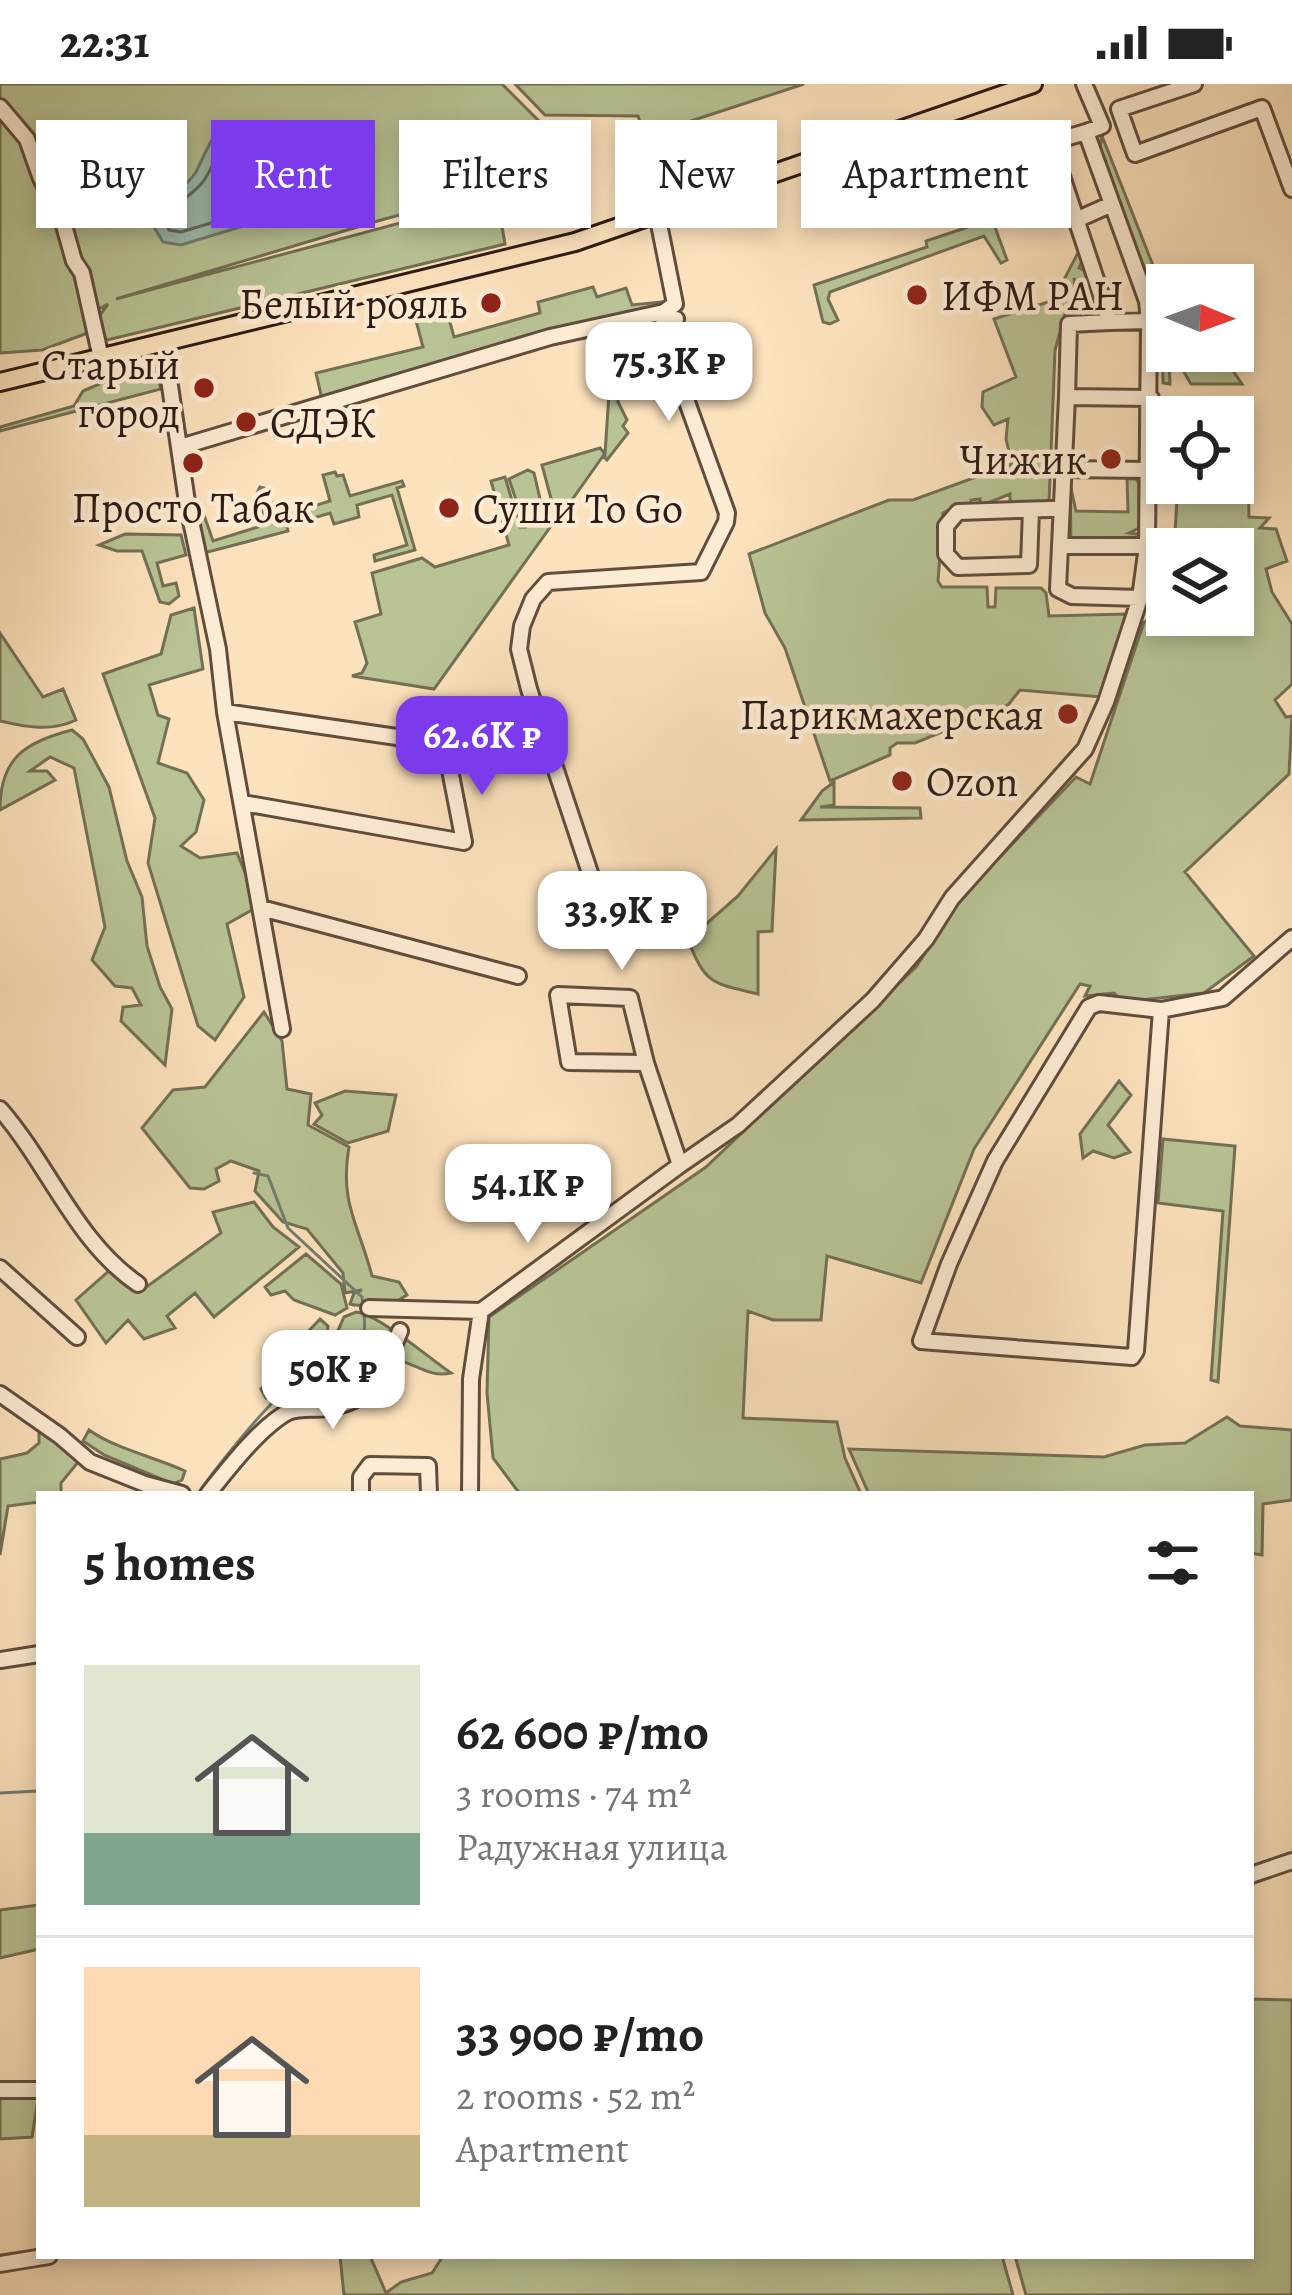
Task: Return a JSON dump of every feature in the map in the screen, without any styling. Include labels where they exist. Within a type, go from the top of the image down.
[{"type":"main road","points":[[777,169],[984,92],[1033,84]]},
{"type":"main road","points":[[0,382],[478,269],[615,227]]},
{"type":"street","points":[[1084,84],[1102,126],[1055,142],[1055,155],[1111,322]]},
{"type":"street","points":[[1194,84],[1120,109],[1135,154],[1262,108],[1292,189]]},
{"type":"street","points":[[0,107],[27,139],[63,222],[82,273],[101,358]]},
{"type":"street","points":[[1086,132],[1146,298]]},
{"type":"street","points":[[1076,220],[1112,204]]},
{"type":"street","points":[[660,228],[675,312]]},
{"type":"street","points":[[180,448],[550,337],[675,312]]},
{"type":"street","points":[[596,887],[529,689],[519,649],[521,626],[533,599],[548,582],[701,572],[726,522],[727,513],[660,327],[675,312]]},
{"type":"street","points":[[1140,598],[1062,594],[1058,589],[1069,324],[1146,321]]},
{"type":"street","points":[[164,345],[187,502],[218,650],[282,1029]]},
{"type":"street","points":[[1066,397],[1146,398]]},
{"type":"street","points":[[1063,469],[1146,470]]},
{"type":"street","points":[[1031,510],[1030,565],[958,567],[946,554],[946,526],[958,512],[1061,509]]},
{"type":"street","points":[[1060,546],[1146,546]]},
{"type":"street","points":[[369,1308],[481,1311],[738,1125],[873,1000],[926,939],[952,898],[1085,749],[1106,702],[1140,598],[1146,553]]},
{"type":"street","points":[[225,712],[445,744],[464,842],[243,803]]},
{"type":"street","points":[[261,908],[518,976]]},
{"type":"street","points":[[1161,1010],[1136,1351],[1124,1359],[921,1341],[994,1161],[1089,1007],[1099,1003],[1161,1010],[1223,998],[1292,938]]},
{"type":"street","points":[[646,1064],[569,1062],[558,995],[630,998],[646,1064],[680,1165]]},
{"type":"street","points":[[0,1109],[25,1137],[109,1264],[138,1284]]},
{"type":"street","points":[[0,1268],[77,1337]]},
{"type":"street","points":[[470,1491],[471,1379],[481,1311]]},
{"type":"street","points":[[210,1491],[236,1459],[285,1414],[331,1408],[364,1396],[379,1383],[400,1331]]},
{"type":"street","points":[[0,1394],[90,1462],[171,1491]]},
{"type":"street","points":[[361,1491],[361,1477],[370,1465],[428,1466],[430,1491]]},
{"type":"street","points":[[0,1660],[36,1654]]},
{"type":"street","points":[[1254,1874],[1292,1861]]},
{"type":"street","points":[[0,2090],[36,2090]]},
{"type":"street","points":[[0,2264],[36,2258]]},
{"type":"green space","points":[[0,84],[502,84],[538,120],[399,120],[399,215],[375,222],[375,120],[211,120],[211,228],[354,228],[116,299],[399,223],[399,228],[502,228],[505,244],[99,342],[95,322],[108,304],[99,309],[85,334],[42,350],[0,353]]},
{"type":"green space","points":[[515,84],[804,84],[694,120],[545,115]]},
{"type":"green space","points":[[1102,136],[1152,264],[1146,264],[1146,287],[1099,152]]},
{"type":"green space","points":[[965,228],[995,228],[1007,260],[1001,263],[984,236],[830,292],[828,299],[838,320],[823,322],[814,285],[927,247],[926,241]]},
{"type":"green space","points":[[1080,249],[1086,266],[1081,263],[1079,268],[1088,272],[1092,286],[1080,292],[1074,278],[1078,310],[1066,311],[1055,350],[1049,503],[1010,503],[1010,494],[980,506],[980,499],[971,500],[970,507],[943,513],[938,581],[942,587],[987,587],[988,607],[995,607],[996,588],[1041,588],[1049,616],[1126,614],[1101,697],[1020,690],[1008,705],[915,743],[897,743],[890,755],[830,781],[785,648],[765,613],[749,554],[889,500],[913,500],[1012,464],[1006,439],[1008,419],[994,425],[982,407],[983,392],[1016,377],[994,319],[1051,301],[1054,310],[1059,289]]},
{"type":"green space","points":[[593,287],[597,297],[626,288],[632,305],[661,302],[658,307],[509,341],[322,399],[316,373],[423,347],[415,317],[446,308],[454,337],[540,313],[538,302]]},
{"type":"green space","points":[[624,329],[618,402],[628,433],[607,460],[603,456],[557,521],[542,465],[600,448],[605,454],[613,333]]},
{"type":"green space","points":[[153,361],[161,389],[0,431],[0,427],[74,406],[83,391]]},
{"type":"green space","points":[[1184,372],[1234,372],[1242,384],[1191,384]]},
{"type":"green space","points":[[528,470],[534,473],[545,520],[551,526],[434,689],[352,676],[362,673],[367,663],[355,622],[381,614],[372,573],[422,558],[435,567],[509,545],[491,481],[505,477],[520,527],[525,527],[509,479]]},
{"type":"green space","points":[[323,475],[343,475],[350,496],[402,481],[404,486],[397,488],[415,550],[375,561],[374,555],[407,545],[392,495],[357,505],[359,517],[334,524],[330,513],[287,526],[288,531],[204,553],[197,517],[204,515],[213,541],[258,527],[256,520],[265,517],[257,493],[260,487],[269,504],[281,500],[285,515],[330,501]]},
{"type":"green space","points":[[1127,479],[1139,483],[1139,528],[1129,533],[1138,537],[1071,540],[1070,484],[1076,511],[1128,512]]},
{"type":"green space","points":[[1177,504],[1249,504],[1249,517],[1269,518],[1260,528],[1276,529],[1287,561],[1266,569],[1272,592],[1292,624],[1292,684],[1275,700],[1286,717],[1292,716],[1289,774],[1185,872],[1254,956],[1204,993],[1123,1002],[1114,993],[1085,996],[1090,986],[1080,984],[974,1149],[921,1283],[827,1256],[821,1320],[773,1320],[748,1311],[743,1418],[837,1422],[845,1458],[860,1491],[518,1491],[493,1458],[487,1393],[489,1317],[706,1167],[916,967],[963,896],[1076,777],[1090,784],[1144,622],[1146,636],[1254,636],[1254,528],[1175,528]]},
{"type":"green space","points":[[125,534],[181,535],[186,555],[157,563],[163,586],[176,583],[179,596],[169,604],[160,602],[142,551],[99,545]]},
{"type":"green space","points":[[194,608],[203,669],[149,685],[158,715],[169,719],[158,763],[187,773],[204,800],[196,832],[181,846],[200,858],[237,853],[259,906],[227,924],[244,997],[215,1040],[198,1026],[148,863],[155,818],[103,674],[161,654],[171,615]]},
{"type":"green space","points":[[0,633],[43,697],[63,689],[76,720],[48,727],[0,721]]},
{"type":"green space","points":[[72,730],[83,739],[109,787],[127,861],[142,897],[147,946],[172,1009],[165,1065],[121,1021],[123,1007],[141,1005],[132,988],[115,986],[92,960],[105,927],[74,768],[50,757],[30,771],[47,771],[55,780],[0,810],[5,777],[18,755],[41,740]]},
{"type":"green space","points":[[834,782],[834,805],[820,807],[920,808],[921,818],[801,820]]},
{"type":"green space","points":[[776,849],[772,931],[758,932],[758,994],[712,980],[688,940],[738,896]]},
{"type":"green space","points":[[264,1012],[282,1041],[287,1089],[311,1094],[308,1125],[349,1147],[348,1199],[372,1276],[399,1282],[407,1295],[392,1304],[350,1304],[354,1293],[362,1290],[345,1293],[343,1273],[307,1229],[283,1222],[255,1191],[259,1171],[231,1161],[216,1169],[219,1181],[204,1189],[190,1188],[142,1128],[173,1090],[205,1087]]},
{"type":"green space","points":[[1119,1081],[1131,1095],[1108,1125],[1130,1152],[1114,1158],[1093,1151],[1083,1158],[1080,1134]]},
{"type":"green space","points":[[345,1091],[396,1095],[388,1131],[348,1143],[314,1124],[322,1115],[315,1103]]},
{"type":"green space","points":[[1163,1139],[1235,1146],[1218,1382],[1211,1380],[1223,1211],[1158,1203]]},
{"type":"green space","points":[[254,1202],[273,1227],[299,1247],[214,1317],[195,1293],[167,1316],[175,1328],[144,1339],[128,1320],[106,1343],[76,1300],[110,1270],[145,1288],[221,1233],[213,1212]]},
{"type":"green space","points":[[306,1254],[341,1284],[347,1308],[335,1315],[294,1300],[285,1291],[271,1295],[265,1287]]},
{"type":"green space","points":[[356,1312],[390,1328],[451,1373],[386,1359],[365,1392],[314,1401],[287,1387],[328,1353],[344,1317]]},
{"type":"green space","points":[[320,1319],[328,1326],[326,1346],[266,1398],[261,1389]]},
{"type":"green space","points":[[21,1414],[79,1461],[61,1483],[61,1491],[36,1491],[36,1502],[8,1506],[0,1555],[0,1459],[27,1453],[39,1443],[39,1431]]},
{"type":"green space","points":[[1227,1417],[1240,1426],[1292,1430],[1292,1500],[1263,1504],[1262,1555],[1254,1554],[1254,1491],[868,1491],[849,1449],[1104,1457],[1145,1445],[1185,1443]]},
{"type":"green space","points":[[89,1430],[185,1471],[182,1480],[173,1484],[104,1455],[83,1441]]},
{"type":"green space","points":[[36,1905],[36,1950],[0,1958],[0,1910]]},
{"type":"green space","points":[[1254,1999],[1292,2000],[1292,2295],[1026,2295],[1016,2259],[1254,2259]]},
{"type":"green space","points":[[0,2093],[36,2093],[32,2137],[0,2139]]},
{"type":"green space","points":[[340,2259],[371,2259],[386,2293],[401,2282],[432,2273],[441,2259],[1003,2259],[1013,2295],[344,2295]]},
{"type":"water","points":[[210,143],[211,228],[237,228],[181,245],[163,242],[155,228],[187,228],[187,182]]},
{"type":"waterway","points":[[254,1173],[268,1176],[288,1228],[362,1297],[363,1305]]},
{"type":"waterway","points":[[200,1491],[280,1396],[297,1388],[326,1392],[344,1375],[361,1349],[364,1314]]},
{"type":"waterway","points":[[0,1793],[36,1791]]},
{"type":"place","name":"ИФМ РАН","points":[[917,295]]},
{"type":"place","name":"Белый рояль","points":[[491,303]]},
{"type":"place","name":"Старый город","points":[[204,388]]},
{"type":"place","name":"СДЭК","points":[[246,422]]},
{"type":"place","name":"Чижик","points":[[1111,459]]},
{"type":"place","name":"Просто Табак","points":[[193,463]]},
{"type":"place","name":"Суши To Go","points":[[449,508]]},
{"type":"place","name":"Парикмахерская","points":[[1068,714]]},
{"type":"place","name":"Ozon","points":[[902,781]]}]
